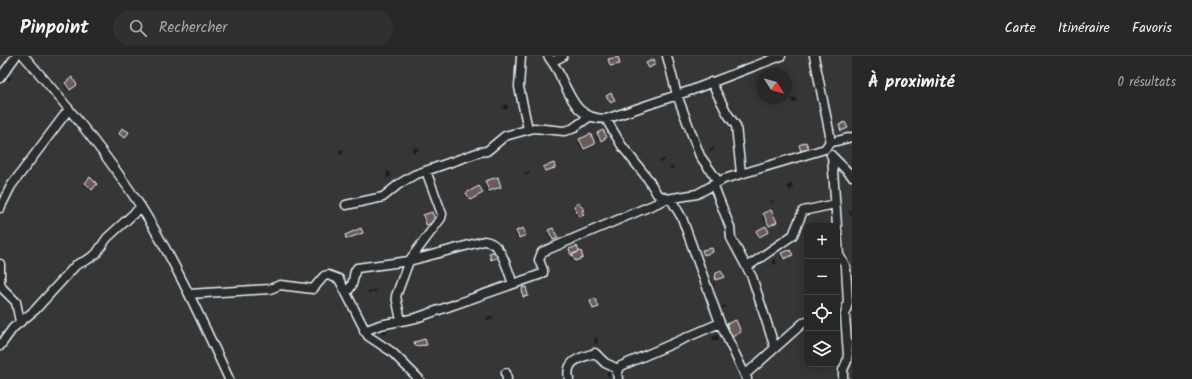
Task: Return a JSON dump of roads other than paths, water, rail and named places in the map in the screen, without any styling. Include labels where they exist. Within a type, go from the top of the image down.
[{"type":"street","points":[[0,78],[16,56]]},
{"type":"street","points":[[24,56],[98,144],[141,207],[189,294],[229,379]]},
{"type":"street","points":[[521,56],[519,87],[528,129]]},
{"type":"street","points":[[563,56],[550,59],[571,99],[579,109],[589,117],[606,118],[677,95],[781,56]]},
{"type":"street","points":[[667,56],[677,95],[700,156],[716,182],[730,227],[731,238],[752,277],[776,348]]},
{"type":"street","points":[[814,56],[830,135],[827,146],[832,156],[852,176]]},
{"type":"street","points":[[711,82],[727,113],[736,126],[741,173]]},
{"type":"street","points":[[0,208],[11,186],[69,109]]},
{"type":"street","points":[[346,205],[383,196],[399,184],[426,171],[480,152],[488,151],[500,138],[534,128],[564,131],[572,129],[589,117]]},
{"type":"street","points":[[606,118],[622,146],[648,179],[657,194],[675,204],[682,218],[720,324],[746,377],[804,323]]},
{"type":"street","points":[[364,331],[380,325],[416,318],[543,273],[539,260],[539,256],[542,252],[667,199],[698,194],[716,182],[852,137]]},
{"type":"street","points":[[832,156],[837,223]]},
{"type":"street","points":[[401,321],[396,296],[409,261],[441,218],[442,214],[426,171]]},
{"type":"street","points":[[747,267],[794,235],[803,211],[835,204]]},
{"type":"street","points":[[0,346],[20,322],[35,310],[76,265],[96,254],[107,238],[141,207]]},
{"type":"street","points":[[347,292],[352,287],[354,271],[358,268],[409,261],[484,241],[491,241],[498,247],[513,284]]},
{"type":"street","points":[[840,257],[846,267],[848,302],[846,309],[848,354],[843,370],[843,379]]},
{"type":"street","points":[[0,264],[0,283],[2,288],[16,302],[20,322]]},
{"type":"street","points":[[189,294],[270,289],[280,285],[310,290],[316,288],[324,276],[328,275],[339,279],[347,292],[364,331],[373,340],[392,352],[419,379]]},
{"type":"street","points":[[840,312],[846,309]]},
{"type":"street","points":[[569,379],[568,366],[572,361],[595,353],[616,375],[621,366],[720,324]]}]
